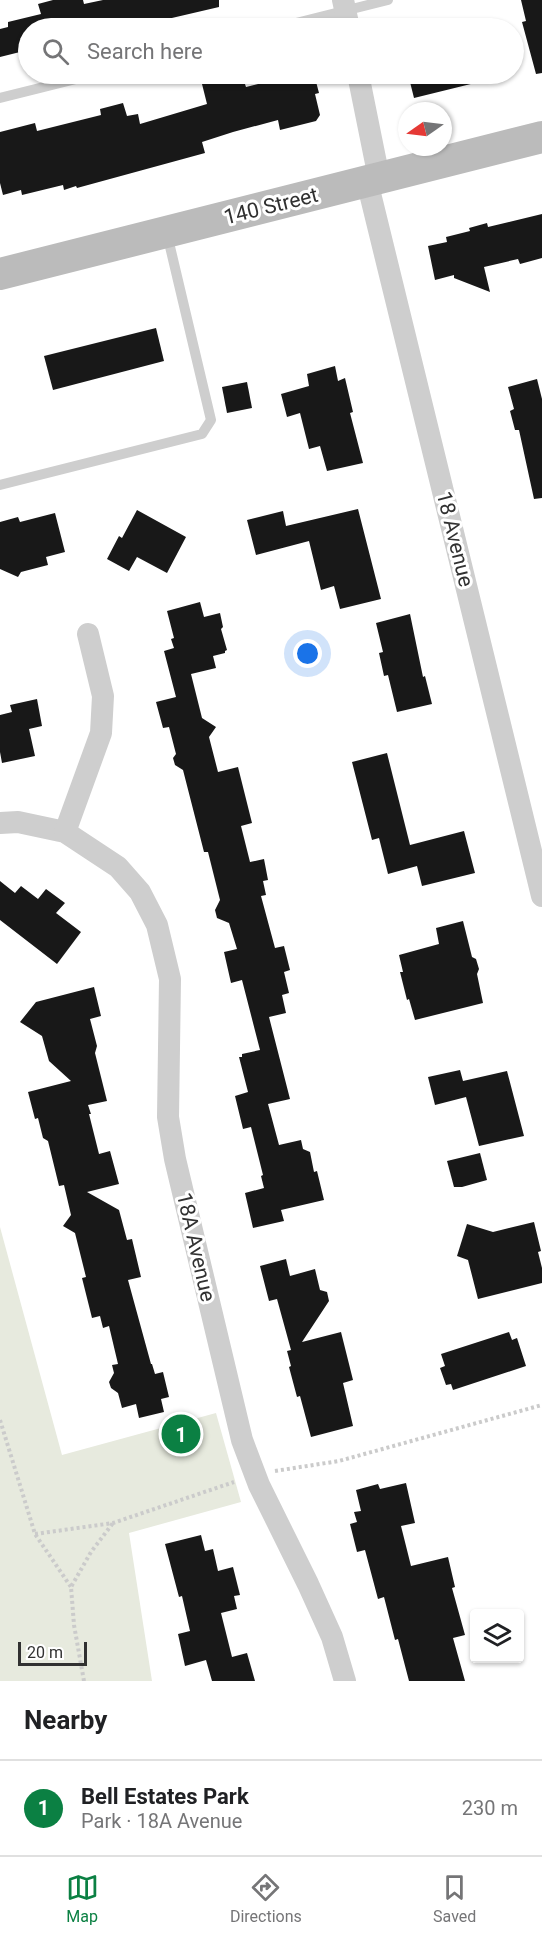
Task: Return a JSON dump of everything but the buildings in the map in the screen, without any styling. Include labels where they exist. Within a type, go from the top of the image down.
[{"type":"main road","name":"140 Street","points":[[0,274],[542,137]]},
{"type":"street","name":"18 Avenue","points":[[359,84],[373,180],[539,873],[542,896]]},
{"type":"street","points":[[0,823],[18,822],[65,832],[101,733],[103,696],[88,634]]},
{"type":"street","name":"18A Avenue","points":[[65,832],[118,867],[140,892],[157,925],[170,979],[168,1117],[175,1159],[242,1440],[259,1485],[309,1584],[332,1637],[345,1681]]},
{"type":"lane","points":[[323,18],[388,0]]},
{"type":"lane","points":[[0,98],[56,84]]},
{"type":"lane","points":[[0,485],[202,434],[211,420],[167,232]]},
{"type":"path","points":[[267,1472],[339,1461],[542,1405]]},
{"type":"path","points":[[0,1419],[35,1534],[70,1587],[84,1681]]},
{"type":"path","points":[[35,1534],[113,1522],[237,1481]]},
{"type":"path","points":[[70,1587],[113,1522]]},
{"type":"shaded area","points":[[0,1227],[62,1455],[216,1413],[241,1502],[129,1533],[152,1681],[0,1681]]},
{"type":"place","name":"Bell Estates Park","points":[[181,1434]]}]
